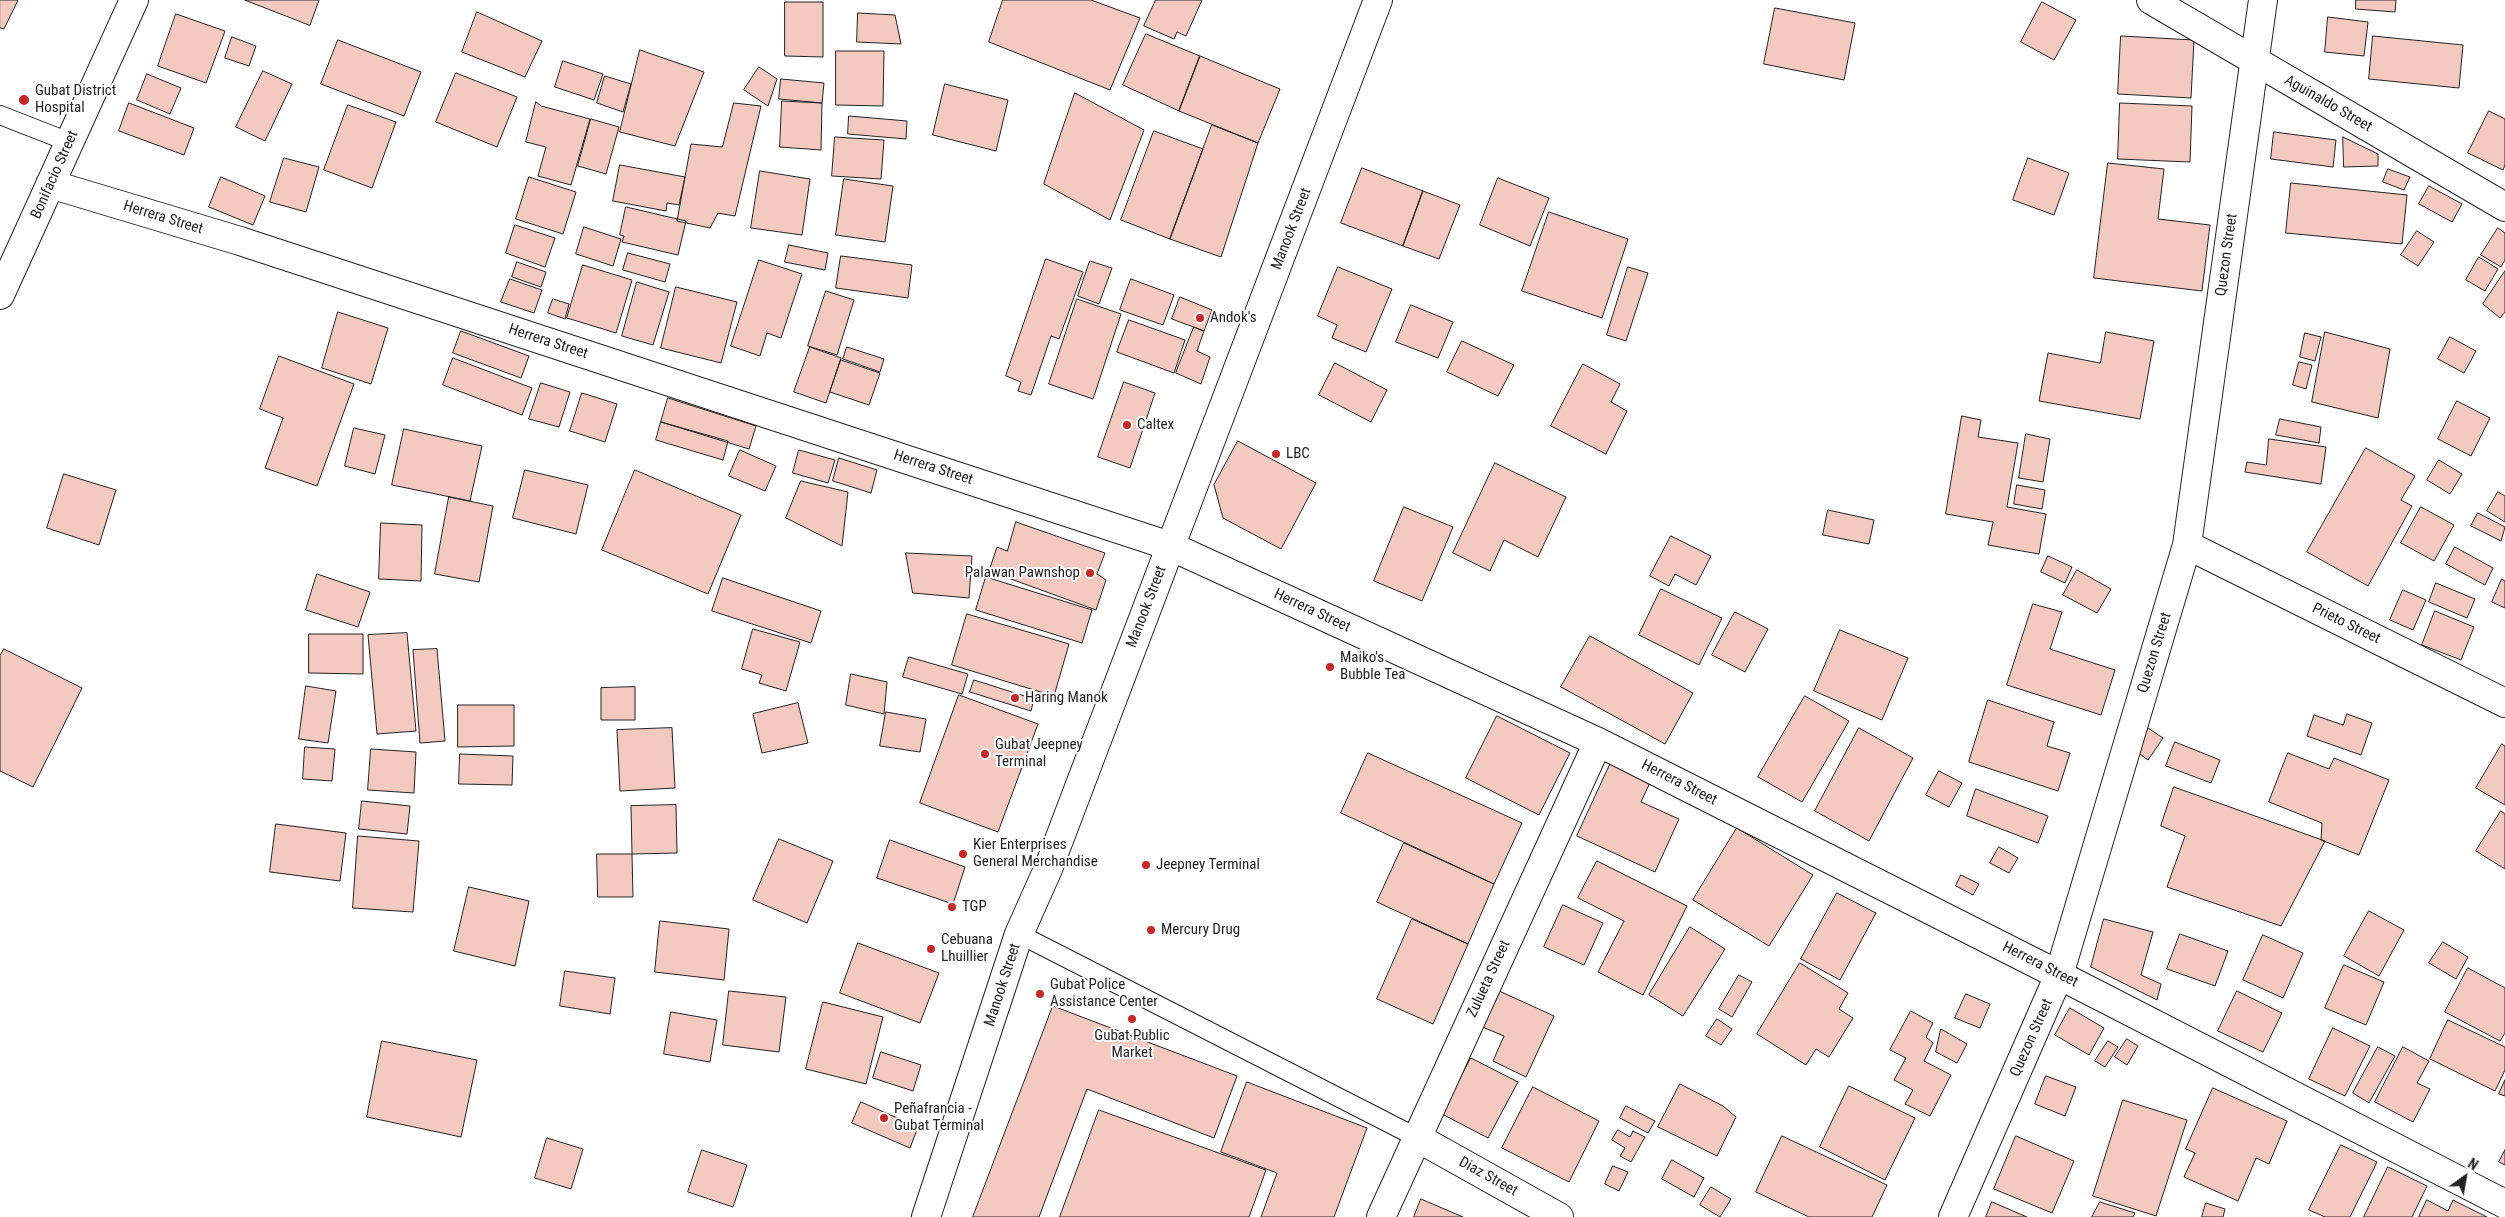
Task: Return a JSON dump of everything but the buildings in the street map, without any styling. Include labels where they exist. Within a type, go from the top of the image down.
[{"type":"street","name":"Bonifacio Street","points":[[0,295],[134,0]]},
{"type":"street","name":"Manook Street","points":[[926,1217],[1020,934],[1048,869],[1378,0]]},
{"type":"street","name":"Aguinaldo Street","points":[[2151,0],[2505,207]]},
{"type":"street","name":"Quezon Street","points":[[1953,1217],[2059,975],[2187,545],[2263,0]]},
{"type":"street","name":"Herrera Street","points":[[50,184],[240,241],[1170,546],[1598,742],[2059,975],[2505,1204]]},
{"type":"street","name":"Prieto Street","points":[[2187,545],[2505,703]]},
{"type":"street","name":"Zulueta Street","points":[[1381,1217],[1598,742]]},
{"type":"street","name":"Diaz Street","points":[[1416,1137],[1559,1217]]},
{"type":"lane","points":[[0,115],[69,142]]},
{"type":"lane","points":[[1020,934],[1416,1137]]},
{"type":"place","name":"Gubat District Hospital","points":[[24,100]]},
{"type":"place","name":"Andok's","points":[[1200,318]]},
{"type":"place","name":"Caltex","points":[[1127,425]]},
{"type":"place","name":"LBC","points":[[1276,454]]},
{"type":"place","name":"Palawan Pawnshop","points":[[1090,573]]},
{"type":"place","name":"Maiko's Bubble Tea","points":[[1330,667]]},
{"type":"place","name":"Haring Manok","points":[[1015,698]]},
{"type":"place","name":"Gubat Jeepney Terminal","points":[[985,754]]},
{"type":"place","name":"Kier Enterprises General Merchandise","points":[[963,854]]},
{"type":"place","name":"Jeepney Terminal","points":[[1146,865]]},
{"type":"place","name":"TGP","points":[[952,907]]},
{"type":"place","name":"Mercury Drug","points":[[1151,930]]},
{"type":"place","name":"Cebuana Lhuillier","points":[[931,949]]},
{"type":"place","name":"Gubat Police Assistance Center","points":[[1040,994]]},
{"type":"place","name":"Gubat Public Market","points":[[1132,1019]]},
{"type":"place","name":"Peñafrancia - Gubat Terminal","points":[[884,1118]]}]
